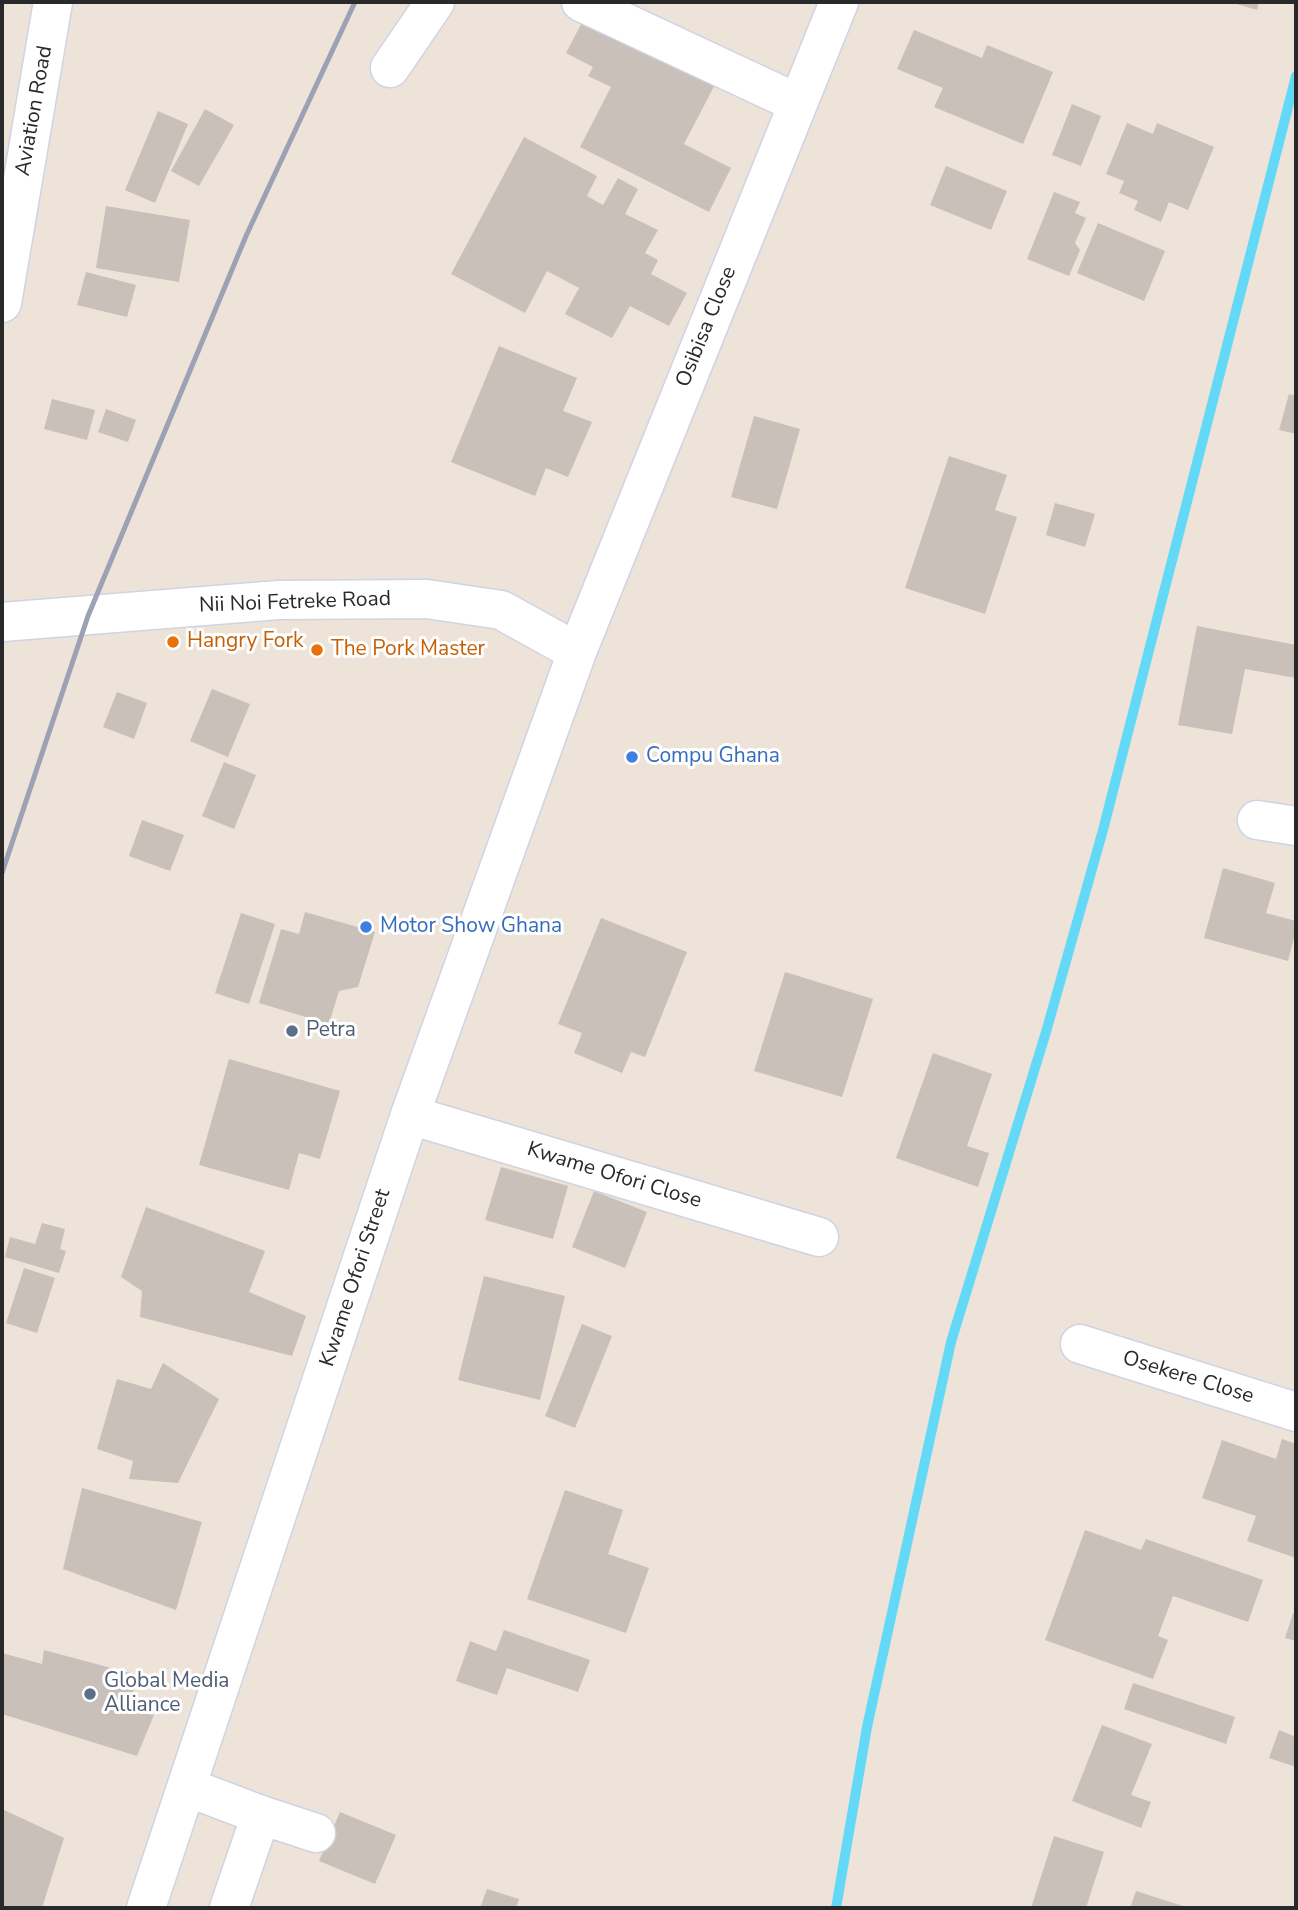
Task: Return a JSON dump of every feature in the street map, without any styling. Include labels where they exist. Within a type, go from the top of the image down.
[{"type":"street","name":"Aviation Road","points":[[2,303],[53,2]]},
{"type":"street","points":[[390,68],[435,2]]},
{"type":"street","points":[[581,2],[797,103]]},
{"type":"street","name":"Osibisa Close","points":[[577,653],[839,2]]},
{"type":"street","name":"Nii Noi Fetreke Road","points":[[2,622],[279,600],[428,599],[501,610],[577,653]]},
{"type":"street","name":"Kwame Ofori Street","points":[[146,1908],[410,1115],[577,653]]},
{"type":"street","points":[[1257,820],[1296,826]]},
{"type":"street","name":"Kwame Ofori Close","points":[[410,1115],[819,1237]]},
{"type":"street","name":"Osekere Close","points":[[1080,1344],[1296,1412]]},
{"type":"street","points":[[187,1787],[316,1833]]},
{"type":"street","points":[[229,1908],[261,1815]]},
{"type":"building","points":[[1230,2],[1259,2],[1257,10]]},
{"type":"building","points":[[590,7],[721,73],[684,144],[731,168],[709,212],[580,147],[611,87],[588,76],[593,67],[566,53]]},
{"type":"building","points":[[914,30],[982,58],[987,45],[1053,72],[1023,144],[934,107],[943,88],[897,69]]},
{"type":"building","points":[[1072,104],[1101,116],[1081,166],[1052,155]]},
{"type":"building","points":[[205,109],[234,125],[199,186],[171,171]]},
{"type":"building","points":[[158,111],[188,124],[155,203],[125,190]]},
{"type":"building","points":[[1127,123],[1153,134],[1157,123],[1214,147],[1188,210],[1169,202],[1161,222],[1134,210],[1138,201],[1119,193],[1124,181],[1106,174]]},
{"type":"building","points":[[524,137],[597,176],[587,196],[603,205],[618,178],[638,189],[625,214],[658,230],[645,253],[658,260],[651,274],[687,293],[669,326],[630,306],[612,338],[565,314],[579,288],[547,271],[525,313],[451,274]]},
{"type":"building","points":[[946,166],[1007,191],[991,230],[930,205]]},
{"type":"building","points":[[1054,192],[1080,202],[1075,213],[1086,218],[1075,243],[1080,250],[1069,276],[1027,259]]},
{"type":"building","points":[[106,206],[190,220],[179,282],[96,268]]},
{"type":"building","points":[[1098,223],[1165,251],[1144,301],[1077,273]]},
{"type":"building","points":[[86,272],[136,285],[127,317],[77,305]]},
{"type":"building","points":[[499,346],[577,378],[563,411],[592,422],[568,477],[546,468],[535,496],[451,462]]},
{"type":"building","points":[[1289,394],[1296,396],[1296,434],[1279,430]]},
{"type":"building","points":[[52,399],[95,410],[87,440],[44,429]]},
{"type":"building","points":[[106,409],[136,420],[128,442],[98,432]]},
{"type":"building","points":[[754,416],[800,429],[777,509],[731,497]]},
{"type":"building","points":[[949,456],[1007,475],[995,510],[1017,517],[985,614],[905,588]]},
{"type":"building","points":[[1055,503],[1095,514],[1085,547],[1046,535]]},
{"type":"building","points":[[1197,626],[1296,645],[1296,678],[1245,669],[1232,734],[1178,725]]},
{"type":"building","points":[[212,689],[250,704],[228,757],[190,741]]},
{"type":"building","points":[[117,692],[147,703],[134,739],[103,727]]},
{"type":"building","points":[[224,762],[256,775],[234,829],[202,816]]},
{"type":"building","points":[[142,820],[184,835],[170,871],[129,856]]},
{"type":"building","points":[[1223,868],[1275,883],[1266,913],[1296,921],[1288,961],[1204,938]]},
{"type":"building","points":[[305,912],[375,932],[358,987],[339,991],[329,1024],[259,1003],[281,929],[299,934]]},
{"type":"building","points":[[241,913],[275,924],[249,1004],[215,993]]},
{"type":"building","points":[[601,918],[687,952],[645,1057],[631,1052],[622,1073],[574,1053],[582,1033],[558,1024]]},
{"type":"building","points":[[785,972],[873,999],[842,1097],[754,1071]]},
{"type":"building","points":[[933,1053],[992,1074],[967,1146],[989,1153],[978,1187],[896,1158]]},
{"type":"building","points":[[229,1059],[340,1091],[320,1159],[299,1153],[289,1190],[199,1165]]},
{"type":"building","points":[[501,1167],[568,1186],[553,1239],[485,1220]]},
{"type":"building","points":[[594,1191],[647,1212],[625,1268],[572,1247]]},
{"type":"building","points":[[146,1207],[265,1251],[249,1292],[306,1316],[292,1356],[140,1317],[142,1291],[121,1277]]},
{"type":"building","points":[[42,1223],[65,1229],[60,1249],[66,1251],[59,1273],[5,1257],[10,1237],[35,1244]]},
{"type":"building","points":[[24,1268],[55,1278],[37,1333],[6,1323]]},
{"type":"building","points":[[484,1276],[565,1296],[540,1400],[458,1380]]},
{"type":"building","points":[[582,1324],[612,1336],[575,1428],[545,1416]]},
{"type":"building","points":[[163,1363],[219,1399],[178,1483],[129,1479],[133,1461],[97,1449],[117,1379],[151,1389]]},
{"type":"building","points":[[1282,1439],[1296,1444],[1296,1558],[1247,1541],[1256,1516],[1202,1498],[1222,1440],[1276,1459]]},
{"type":"building","points":[[82,1488],[202,1522],[176,1610],[63,1569]]},
{"type":"building","points":[[565,1490],[623,1510],[608,1554],[649,1568],[626,1633],[527,1599]]},
{"type":"building","points":[[1085,1530],[1141,1550],[1146,1539],[1263,1580],[1248,1622],[1173,1596],[1158,1636],[1168,1640],[1153,1679],[1045,1640]]},
{"type":"building","points":[[1293,1613],[1296,1614],[1296,1641],[1285,1638]]},
{"type":"building","points":[[504,1630],[590,1660],[578,1692],[507,1668],[497,1695],[456,1681],[470,1641],[496,1651]]},
{"type":"building","points":[[44,1650],[141,1676],[124,1710],[154,1715],[137,1756],[2,1714],[2,1653],[42,1664]]},
{"type":"building","points":[[1133,1683],[1235,1717],[1226,1744],[1124,1709]]},
{"type":"building","points":[[1102,1725],[1152,1744],[1131,1795],[1151,1802],[1141,1828],[1072,1801]]},
{"type":"building","points":[[1279,1730],[1296,1737],[1296,1767],[1269,1758]]},
{"type":"building","points":[[2,1809],[64,1838],[42,1908],[2,1908]]},
{"type":"building","points":[[340,1812],[396,1835],[375,1884],[319,1861]]},
{"type":"building","points":[[1054,1836],[1104,1852],[1086,1908],[1031,1908]]},
{"type":"building","points":[[487,1889],[519,1899],[516,1908],[480,1908]]},
{"type":"building","points":[[1136,1891],[1189,1908],[1130,1908]]},
{"type":"waterway","points":[[836,1908],[867,1727],[951,1342],[1046,1032],[1103,830],[1296,76]]},
{"type":"railway","points":[[2,873],[88,616],[246,236],[355,2]]},
{"type":"place","name":"Hangry Fork","points":[[173,642]]},
{"type":"place","name":"The Pork Master","points":[[317,650]]},
{"type":"place","name":"Compu Ghana","points":[[632,757]]},
{"type":"place","name":"Motor Show Ghana","points":[[366,927]]},
{"type":"place","name":"Petra","points":[[292,1031]]},
{"type":"place","name":"Global Media Alliance","points":[[90,1694]]}]
